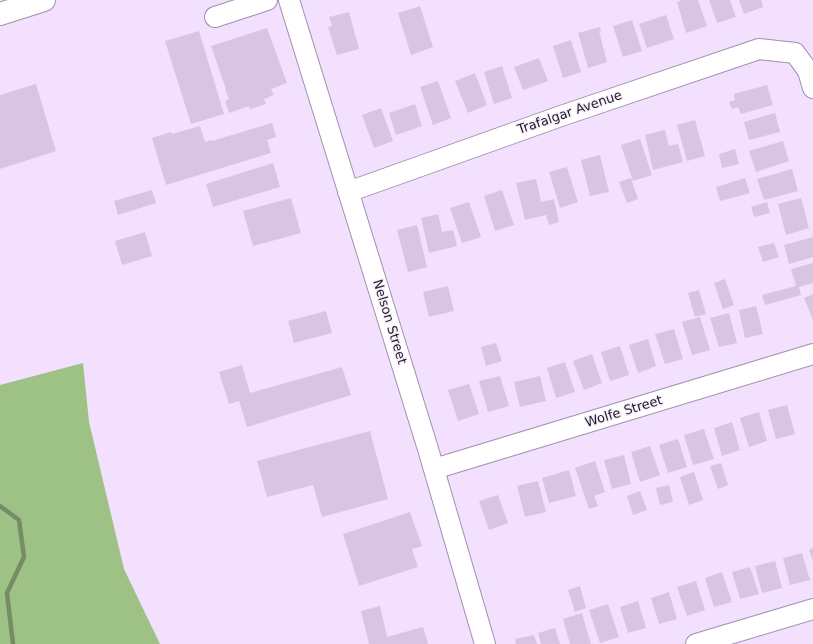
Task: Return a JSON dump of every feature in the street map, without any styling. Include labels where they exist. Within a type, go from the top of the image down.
[{"type":"main road","points":[[0,14],[44,0]]},
{"type":"street","points":[[215,17],[267,0]]},
{"type":"street","name":"Nelson Street","points":[[289,0],[434,469],[485,644]]},
{"type":"street","name":"Trafalgar Avenue","points":[[348,192],[561,116],[759,48],[795,53],[808,71],[813,88]]},
{"type":"street","name":"Wolfe Street","points":[[434,469],[813,354]]},
{"type":"street","points":[[696,644],[813,609]]},
{"type":"green space","points":[[83,363],[89,422],[124,569],[160,644],[0,644],[0,385]]},
{"type":"building","points":[[682,0],[698,0],[707,26],[686,33],[677,2]]},
{"type":"building","points":[[709,0],[730,0],[736,17],[717,23]]},
{"type":"building","points":[[739,0],[761,0],[763,7],[744,14]]},
{"type":"building","points":[[420,6],[433,47],[411,55],[398,13]]},
{"type":"building","points":[[349,12],[359,49],[337,55],[328,27],[332,26],[329,17]]},
{"type":"building","points":[[666,15],[674,39],[647,48],[639,24]]},
{"type":"building","points":[[632,20],[642,51],[623,57],[613,26]]},
{"type":"building","points":[[600,27],[601,31],[599,31],[607,62],[588,68],[578,33]]},
{"type":"building","points":[[267,28],[287,83],[271,89],[274,95],[264,99],[266,104],[250,109],[249,106],[229,113],[225,101],[229,99],[211,46]]},
{"type":"building","points":[[199,31],[224,114],[191,124],[165,41]]},
{"type":"building","points":[[571,40],[581,72],[563,78],[553,46]]},
{"type":"building","points":[[539,58],[548,81],[523,90],[514,67]]},
{"type":"building","points":[[502,66],[512,98],[494,104],[484,72]]},
{"type":"building","points":[[475,73],[487,105],[468,113],[455,81]]},
{"type":"building","points":[[438,81],[451,118],[433,125],[420,87]]},
{"type":"building","points":[[36,84],[56,151],[0,169],[0,95]]},
{"type":"building","points":[[767,85],[773,105],[741,114],[738,107],[732,109],[729,102],[735,100],[734,94]]},
{"type":"building","points":[[415,104],[422,126],[396,135],[389,113]]},
{"type":"building","points":[[381,108],[393,141],[374,148],[362,115]]},
{"type":"building","points":[[775,113],[780,132],[749,140],[744,122]]},
{"type":"building","points":[[695,120],[705,156],[687,161],[677,125]]},
{"type":"building","points":[[272,123],[276,137],[267,140],[271,153],[166,185],[152,138],[171,132],[172,134],[200,126],[205,142]]},
{"type":"building","points":[[665,130],[669,146],[678,144],[683,162],[653,170],[645,135]]},
{"type":"building","points":[[640,139],[652,175],[633,181],[621,145]]},
{"type":"building","points":[[783,141],[789,161],[756,172],[749,151]]},
{"type":"building","points":[[735,149],[739,164],[722,168],[719,154]]},
{"type":"building","points":[[600,155],[609,192],[590,196],[581,160]]},
{"type":"building","points":[[273,163],[280,187],[213,207],[206,184]]},
{"type":"building","points":[[567,167],[578,202],[560,208],[549,172]]},
{"type":"building","points":[[792,169],[798,191],[764,200],[757,179]]},
{"type":"building","points":[[631,178],[638,199],[627,203],[619,182]]},
{"type":"building","points":[[745,178],[750,193],[720,201],[716,187]]},
{"type":"building","points":[[536,179],[541,202],[554,199],[559,222],[549,225],[546,215],[525,220],[516,183]]},
{"type":"building","points":[[152,190],[156,203],[118,215],[114,201]]},
{"type":"building","points":[[502,190],[514,225],[495,231],[484,196]]},
{"type":"building","points":[[291,198],[301,233],[253,246],[243,211]]},
{"type":"building","points":[[801,198],[809,228],[786,235],[778,204]]},
{"type":"building","points":[[469,202],[481,237],[462,243],[450,208]]},
{"type":"building","points":[[767,202],[770,213],[754,217],[751,207]]},
{"type":"building","points":[[438,214],[442,232],[453,230],[457,246],[429,253],[421,218]]},
{"type":"building","points":[[417,225],[427,267],[408,272],[397,230]]},
{"type":"building","points":[[145,232],[152,256],[122,265],[115,241]]},
{"type":"building","points":[[813,237],[813,257],[789,264],[784,245]]},
{"type":"building","points":[[774,243],[779,257],[763,262],[758,247]]},
{"type":"building","points":[[813,263],[813,283],[799,287],[801,295],[765,305],[762,295],[796,286],[791,269]]},
{"type":"building","points":[[725,279],[734,305],[723,309],[714,283]]},
{"type":"building","points":[[448,286],[454,311],[429,317],[423,292]]},
{"type":"building","points":[[699,290],[706,314],[695,317],[688,293]]},
{"type":"building","points":[[813,294],[813,320],[804,298]]},
{"type":"building","points":[[756,306],[763,334],[745,338],[739,310]]},
{"type":"building","points":[[326,311],[332,333],[294,343],[288,321]]},
{"type":"building","points":[[729,313],[737,343],[719,347],[710,318]]},
{"type":"building","points":[[700,317],[710,350],[692,355],[682,322]]},
{"type":"building","points":[[674,329],[683,359],[665,364],[655,334]]},
{"type":"building","points":[[648,339],[656,366],[638,373],[629,345]]},
{"type":"building","points":[[496,343],[502,361],[486,366],[481,347]]},
{"type":"building","points":[[620,346],[629,375],[610,381],[601,352]]},
{"type":"building","points":[[592,354],[602,383],[584,390],[573,361]]},
{"type":"building","points":[[565,362],[575,392],[556,398],[547,368]]},
{"type":"building","points":[[242,365],[250,393],[342,367],[351,395],[247,427],[239,401],[229,404],[219,372]]},
{"type":"building","points":[[500,376],[509,406],[488,412],[479,381]]},
{"type":"building","points":[[540,376],[546,401],[520,407],[514,382]]},
{"type":"building","points":[[469,384],[479,414],[458,421],[448,390]]},
{"type":"building","points":[[787,405],[795,434],[776,439],[768,410]]},
{"type":"building","points":[[759,412],[767,441],[749,447],[740,418]]},
{"type":"building","points":[[732,422],[740,450],[722,456],[714,428]]},
{"type":"building","points":[[704,429],[714,459],[693,465],[684,435]]},
{"type":"building","points":[[370,431],[388,499],[322,517],[313,485],[267,497],[257,461]]},
{"type":"building","points":[[678,439],[687,467],[668,473],[659,445]]},
{"type":"building","points":[[650,446],[660,475],[640,482],[631,452]]},
{"type":"building","points":[[624,455],[631,484],[612,489],[604,460]]},
{"type":"building","points":[[595,461],[605,492],[594,496],[598,506],[589,509],[575,468]]},
{"type":"building","points":[[721,463],[728,485],[718,489],[710,466]]},
{"type":"building","points":[[569,470],[576,496],[549,503],[542,478]]},
{"type":"building","points":[[694,472],[703,500],[689,505],[680,477]]},
{"type":"building","points":[[538,481],[546,512],[525,517],[517,486]]},
{"type":"building","points":[[669,485],[673,502],[660,505],[656,488]]},
{"type":"building","points":[[640,491],[647,510],[633,515],[627,496]]},
{"type":"building","points":[[498,495],[508,523],[489,530],[479,501]]},
{"type":"building","points":[[410,512],[422,546],[412,549],[418,567],[359,586],[343,534]]},
{"type":"building","points":[[813,548],[813,561],[809,550]]},
{"type":"building","points":[[802,553],[810,580],[790,585],[783,558]]},
{"type":"building","points":[[775,561],[782,588],[762,593],[755,566]]},
{"type":"building","points":[[750,567],[759,594],[740,599],[732,572]]},
{"type":"building","points":[[722,572],[732,602],[714,607],[705,578]]},
{"type":"building","points":[[696,581],[705,610],[687,616],[677,587]]},
{"type":"building","points":[[580,586],[586,608],[575,612],[568,590]]},
{"type":"building","points":[[669,592],[677,619],[659,624],[651,598]]},
{"type":"building","points":[[638,601],[646,628],[628,633],[620,607]]},
{"type":"building","points":[[608,604],[619,637],[600,643],[589,610]]},
{"type":"building","points":[[380,606],[387,637],[423,627],[428,644],[369,644],[361,611]]},
{"type":"building","points":[[582,613],[591,644],[570,644],[563,619]]},
{"type":"building","points":[[555,628],[560,644],[541,644],[538,633]]},
{"type":"building","points":[[534,635],[537,644],[516,644],[515,639]]},
{"type":"waterway","points":[[0,506],[19,520],[24,557],[7,593],[13,644]]}]
